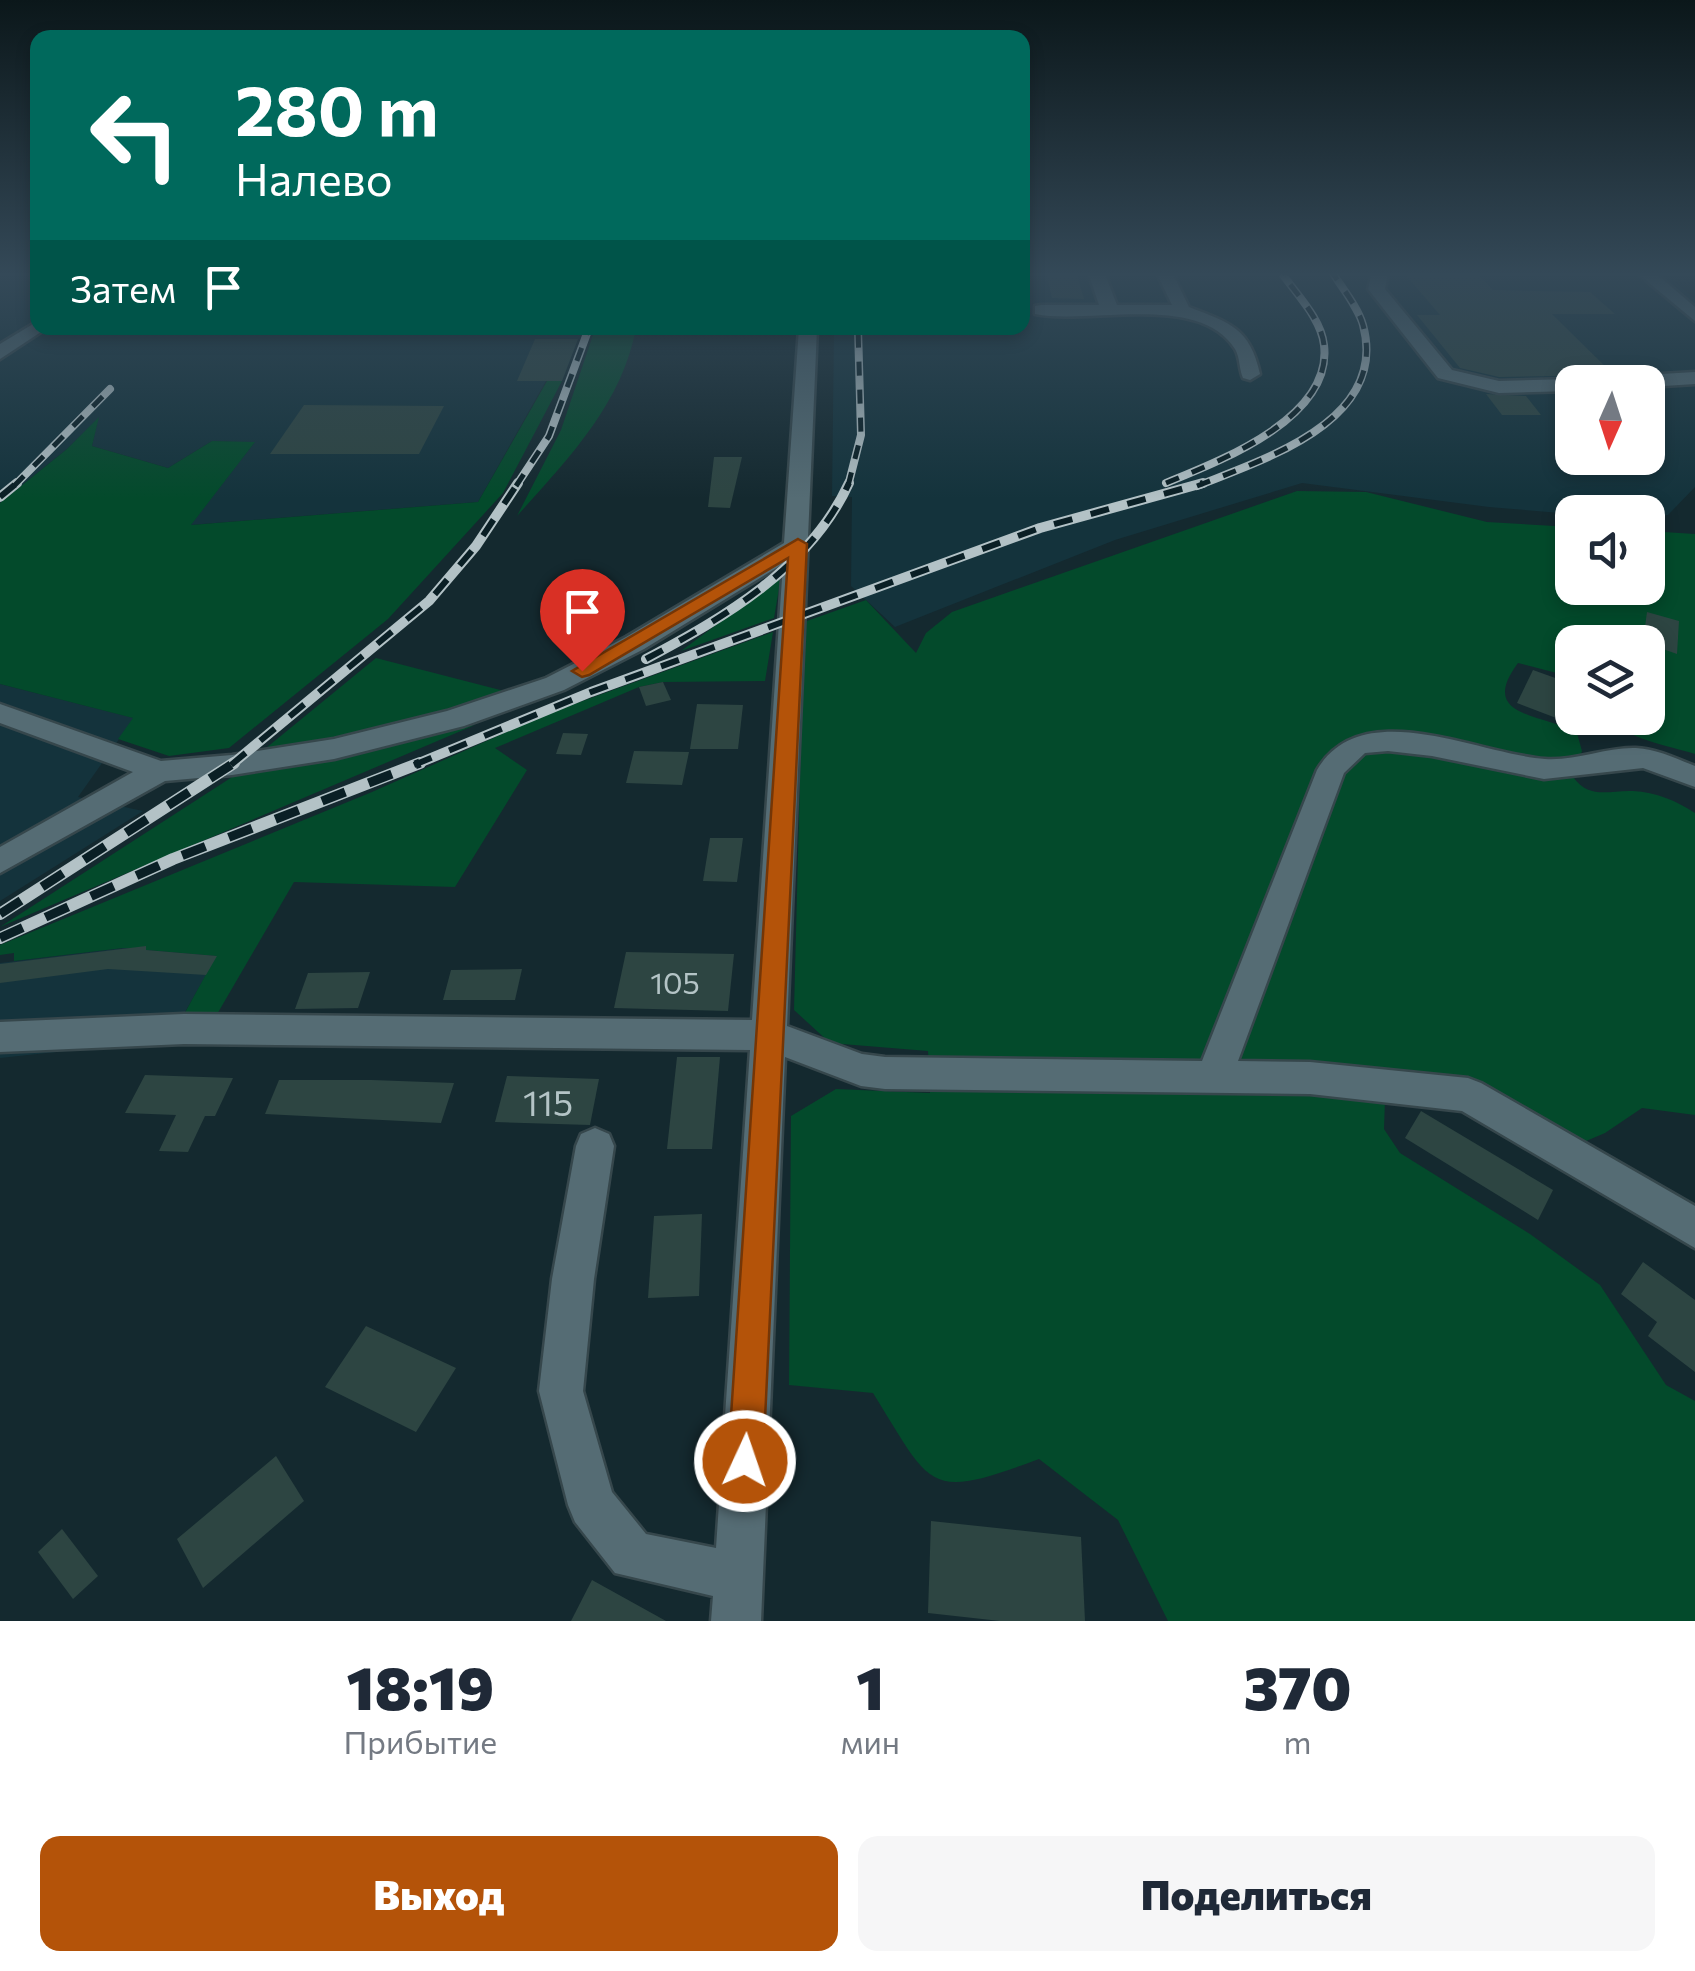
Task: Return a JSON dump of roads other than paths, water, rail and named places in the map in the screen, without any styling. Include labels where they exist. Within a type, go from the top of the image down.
[{"type":"street","points":[[595,1146],[573,1279],[562,1391],[592,1505],[632,1556],[737,1599],[807,348]]},
{"type":"street","points":[[1245,348],[1250,374]]},
{"type":"street","points":[[1424,348],[1445,374],[1499,387],[1555,386]]},
{"type":"street","points":[[1665,380],[1695,378]]},
{"type":"street","points":[[1,714],[159,771],[232,765],[334,749],[454,719],[555,684],[634,643],[798,544]]},
{"type":"street","points":[[1214,1077],[1331,770],[1350,748],[1370,742],[1466,751],[1512,764],[1562,770],[1577,764],[1640,758],[1695,777]]},
{"type":"street","points":[[0,861],[159,771]]},
{"type":"street","points":[[0,1037],[184,1029],[770,1035],[862,1070],[886,1074],[1310,1078],[1468,1094],[1695,1228]]},
{"type":"railway","points":[[516,486],[549,436],[582,348]]},
{"type":"railway","points":[[849,484],[861,435],[859,348]]},
{"type":"railway","points":[[1166,483],[1242,449],[1292,415],[1311,394],[1322,371],[1324,348]]},
{"type":"railway","points":[[1197,486],[1286,449],[1340,411],[1357,387],[1365,348]]},
{"type":"railway","points":[[17,483],[110,389]]},
{"type":"railway","points":[[0,497],[17,483]]},
{"type":"railway","points":[[14,486],[17,483]]},
{"type":"railway","points":[[414,765],[591,692],[1040,528],[1203,483]]},
{"type":"railway","points":[[646,659],[735,607],[788,565],[812,540],[849,484]]},
{"type":"railway","points":[[231,765],[429,601],[476,546],[516,486]]},
{"type":"railway","points":[[0,938],[173,859],[420,763]]},
{"type":"railway","points":[[0,914],[231,765]]}]
